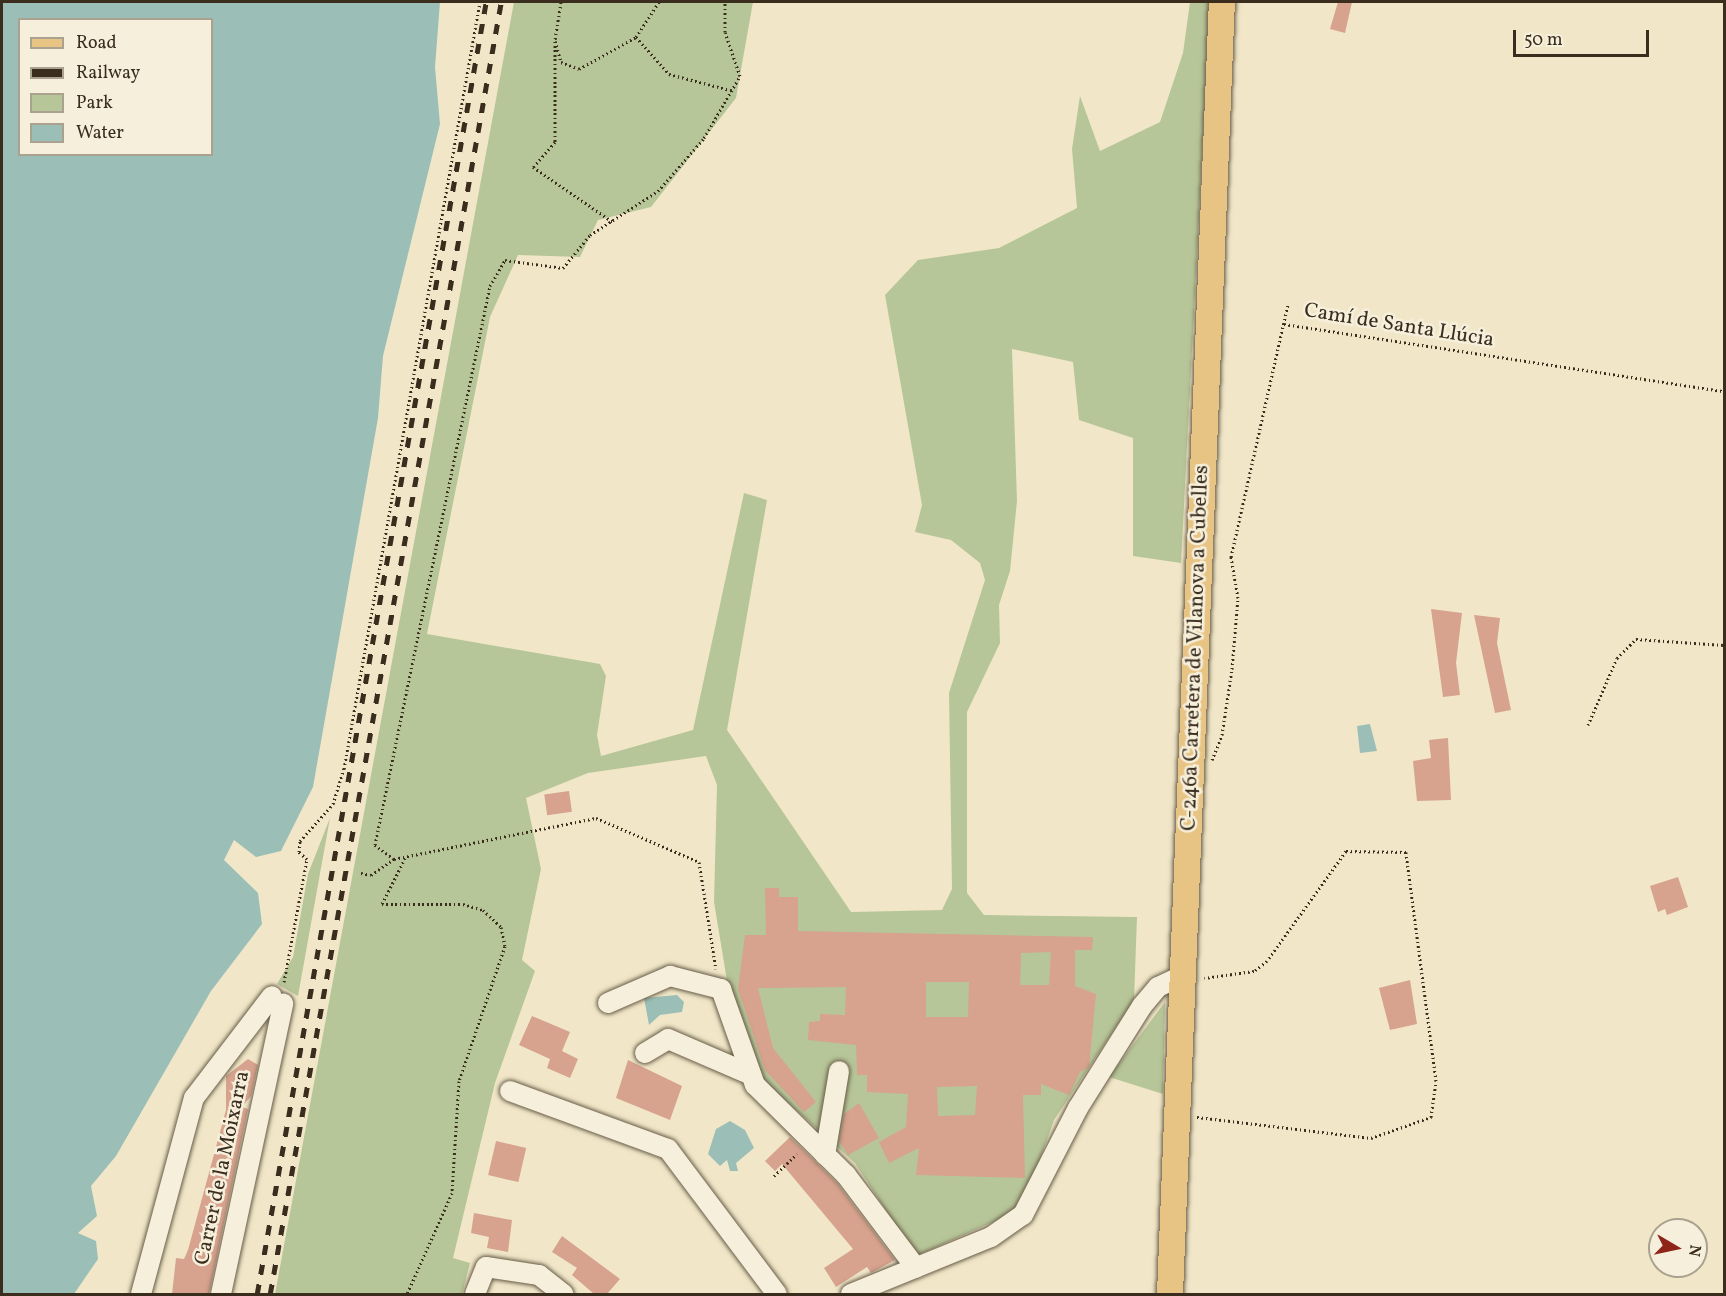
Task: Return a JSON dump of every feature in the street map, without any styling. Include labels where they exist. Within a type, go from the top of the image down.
[{"type":"main road","name":"C-246a Carretera de Vilanova a Cubelles","points":[[1170,1294],[1222,2]]},
{"type":"street","points":[[608,1003],[670,976],[721,989],[747,1073],[775,1108],[825,1155],[916,1268]]},
{"type":"street","points":[[855,1294],[991,1237],[1023,1215],[1078,1108],[1143,1006],[1158,987],[1182,976]]},
{"type":"street","name":"Carrer de la Moixarra","points":[[221,1294],[273,1052],[251,1038],[278,1000]]},
{"type":"street","points":[[141,1294],[194,1098],[278,1000]]},
{"type":"street","points":[[645,1053],[668,1040],[747,1073]]},
{"type":"street","points":[[825,1155],[839,1071]]},
{"type":"street","points":[[510,1091],[668,1149],[777,1294]]},
{"type":"street","points":[[475,1294],[486,1267],[538,1275],[563,1294]]},
{"type":"path","points":[[278,1000],[284,983],[307,859],[300,852],[300,841],[333,804],[344,769],[480,2]]},
{"type":"path","points":[[561,2],[555,41],[555,142],[533,166],[613,222]]},
{"type":"path","points":[[555,41],[561,62],[579,69],[636,37],[659,2]]},
{"type":"path","points":[[394,859],[375,845],[490,286],[505,260],[563,268],[590,235],[658,191],[704,138],[734,91],[740,76],[725,32],[725,2]]},
{"type":"path","points":[[636,37],[669,74],[734,91]]},
{"type":"path","points":[[1284,324],[1288,305]]},
{"type":"path","name":"Camí de Santa Llúcia","points":[[1190,768],[1217,757],[1222,735],[1238,598],[1231,557],[1284,324],[1725,391]]},
{"type":"path","points":[[1588,725],[1617,658],[1636,639],[1725,645]]},
{"type":"path","points":[[361,873],[370,874],[394,859],[596,818],[699,862],[721,989]]},
{"type":"path","points":[[1177,1115],[1371,1137],[1431,1117],[1436,1081],[1406,852],[1346,851],[1254,971],[1182,976]]},
{"type":"path","points":[[405,858],[382,904],[463,903],[483,910],[501,927],[505,946],[459,1081],[452,1193],[407,1294]]},
{"type":"path","points":[[774,1176],[799,1152]]},
{"type":"green space","points":[[514,2],[753,2],[736,98],[651,207],[598,220],[580,257],[518,255],[490,317],[427,634],[600,664],[606,676],[597,735],[601,756],[693,730],[744,493],[767,500],[727,730],[851,912],[942,910],[952,889],[949,693],[985,580],[980,563],[951,540],[915,532],[922,505],[885,295],[918,260],[999,248],[1077,208],[1072,149],[1080,96],[1100,151],[1160,122],[1183,53],[1190,2],[1210,2],[1181,563],[1133,556],[1133,438],[1079,420],[1073,362],[1012,349],[1017,501],[1010,571],[999,605],[1000,643],[967,712],[967,893],[984,915],[1137,917],[1134,1000],[1054,1120],[1025,1201],[1013,1213],[916,1256],[855,1163],[754,1072],[729,993],[714,902],[717,785],[706,756],[588,773],[526,798],[541,869],[522,960],[535,971],[495,1083],[453,1258],[470,1263],[462,1294],[275,1294]]},
{"type":"green space","points":[[330,818],[298,996],[277,984],[293,957],[308,874]]},
{"type":"green space","points":[[1165,1002],[1163,1094],[1109,1077]]},
{"type":"water","points":[[2,2],[440,2],[435,67],[440,124],[383,356],[378,418],[313,787],[281,851],[256,857],[234,840],[224,860],[258,893],[262,924],[211,991],[116,1156],[91,1186],[97,1216],[78,1233],[96,1241],[98,1259],[74,1294],[2,1294]]},
{"type":"water","points":[[1370,724],[1377,751],[1360,753],[1357,726]]},
{"type":"water","points":[[677,995],[684,1002],[682,1012],[660,1015],[649,1025],[644,998]]},
{"type":"water","points":[[730,1121],[745,1130],[754,1148],[736,1163],[738,1171],[730,1171],[727,1160],[720,1166],[708,1154],[716,1129]]},
{"type":"building","points":[[1338,2],[1352,2],[1345,33],[1330,29]]},
{"type":"building","points":[[1431,609],[1462,613],[1456,663],[1460,695],[1443,697]]},
{"type":"building","points":[[1474,615],[1500,618],[1497,643],[1511,710],[1495,713]]},
{"type":"building","points":[[1448,738],[1451,800],[1417,801],[1413,761],[1431,758],[1429,740]]},
{"type":"building","points":[[569,791],[572,812],[547,815],[544,794]]},
{"type":"building","points":[[1678,877],[1688,907],[1667,915],[1665,909],[1658,912],[1650,886]]},
{"type":"building","points":[[765,888],[779,888],[779,897],[798,897],[798,931],[1093,937],[1092,950],[1075,950],[1075,986],[1096,994],[1089,1067],[1080,1072],[1069,1095],[1041,1084],[1041,1095],[1023,1095],[1025,1178],[916,1175],[919,1148],[889,1163],[879,1142],[906,1127],[908,1094],[867,1092],[867,1075],[857,1075],[856,1045],[808,1040],[809,1022],[820,1021],[820,1014],[845,1015],[846,987],[758,988],[773,1048],[816,1102],[804,1112],[765,1070],[738,989],[745,935],[766,935]],"holes":[[[1051,952],[1049,985],[1020,985],[1021,953]],[[926,982],[969,982],[968,1017],[926,1017]],[[977,1086],[975,1115],[938,1116],[937,1087]]]},
{"type":"building","points":[[1410,980],[1417,1024],[1390,1030],[1379,988]]},
{"type":"building","points":[[532,1016],[570,1032],[562,1051],[578,1059],[570,1078],[547,1068],[550,1059],[519,1045]]},
{"type":"building","points":[[248,1059],[258,1065],[251,1096],[242,1107],[248,1109],[209,1294],[172,1294],[176,1258],[184,1259],[188,1250],[226,1110],[226,1076]]},
{"type":"building","points":[[628,1060],[682,1086],[670,1120],[616,1098]]},
{"type":"building","points":[[859,1103],[879,1138],[848,1155],[839,1141],[844,1114]]},
{"type":"building","points":[[790,1137],[837,1183],[895,1260],[871,1273],[867,1267],[836,1287],[824,1268],[853,1249],[782,1164],[775,1171],[765,1161]]},
{"type":"building","points":[[496,1141],[526,1148],[518,1182],[488,1175]]},
{"type":"building","points":[[474,1213],[512,1220],[508,1252],[487,1248],[489,1237],[471,1233]]},
{"type":"building","points":[[562,1236],[620,1279],[607,1294],[594,1294],[572,1275],[577,1268],[552,1252]]},
{"type":"railway","points":[[257,1294],[486,2]]},
{"type":"railway","points":[[270,1294],[501,2]]}]
